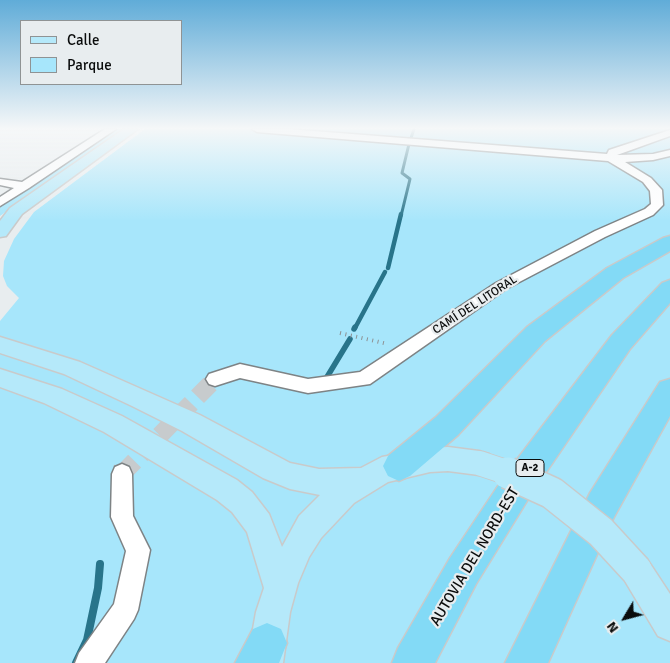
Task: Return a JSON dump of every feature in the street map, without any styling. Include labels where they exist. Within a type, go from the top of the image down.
[{"type":"highway","points":[[398,466],[447,426],[502,367],[558,316],[615,273],[670,242]]},
{"type":"highway","name":"AUTOVIA DEL NORD-EST","points":[[413,663],[464,571],[518,485],[621,342],[670,288]]},
{"type":"highway","points":[[526,663],[602,505],[670,390]]},
{"type":"main road","points":[[0,232],[16,210],[86,160]]},
{"type":"main road","points":[[0,345],[72,368],[141,399],[191,422],[273,469],[290,476],[319,482],[362,482]]},
{"type":"main road","points":[[0,378],[53,396],[113,424],[227,490],[242,502],[259,524],[280,588]]},
{"type":"main road","points":[[262,656],[280,588],[298,546],[310,527],[326,509],[362,482],[382,470],[414,462],[448,459],[479,464],[515,475],[552,493],[601,532],[636,570],[670,624]]},
{"type":"street","points":[[0,202],[64,160]]},
{"type":"street","name":"CAMÍ DEL LITORAL","points":[[215,379],[240,371],[308,386],[364,379],[500,286],[600,234],[649,212],[657,205],[656,190],[647,180],[614,160]]},
{"type":"street","points":[[0,182],[25,186]]},
{"type":"street","points":[[89,663],[125,610],[138,550],[122,517],[122,474]]},
{"type":"path","points":[[340,333],[408,349]]},
{"type":"green space","points":[[69,160],[81,160],[0,216],[0,206]]},
{"type":"green space","points":[[104,160],[670,160],[670,663],[0,663],[0,321],[19,298],[7,286],[3,276],[4,261],[14,239],[34,212]]},
{"type":"waterway","points":[[401,216],[410,179],[402,173],[405,160]]},
{"type":"waterway","points":[[388,268],[401,214]]},
{"type":"waterway","points":[[355,328],[385,272]]},
{"type":"waterway","points":[[327,377],[350,339]]},
{"type":"waterway","points":[[76,663],[87,640],[98,588],[100,564]]},
{"type":"tunnel","points":[[123,473],[215,379]]}]
